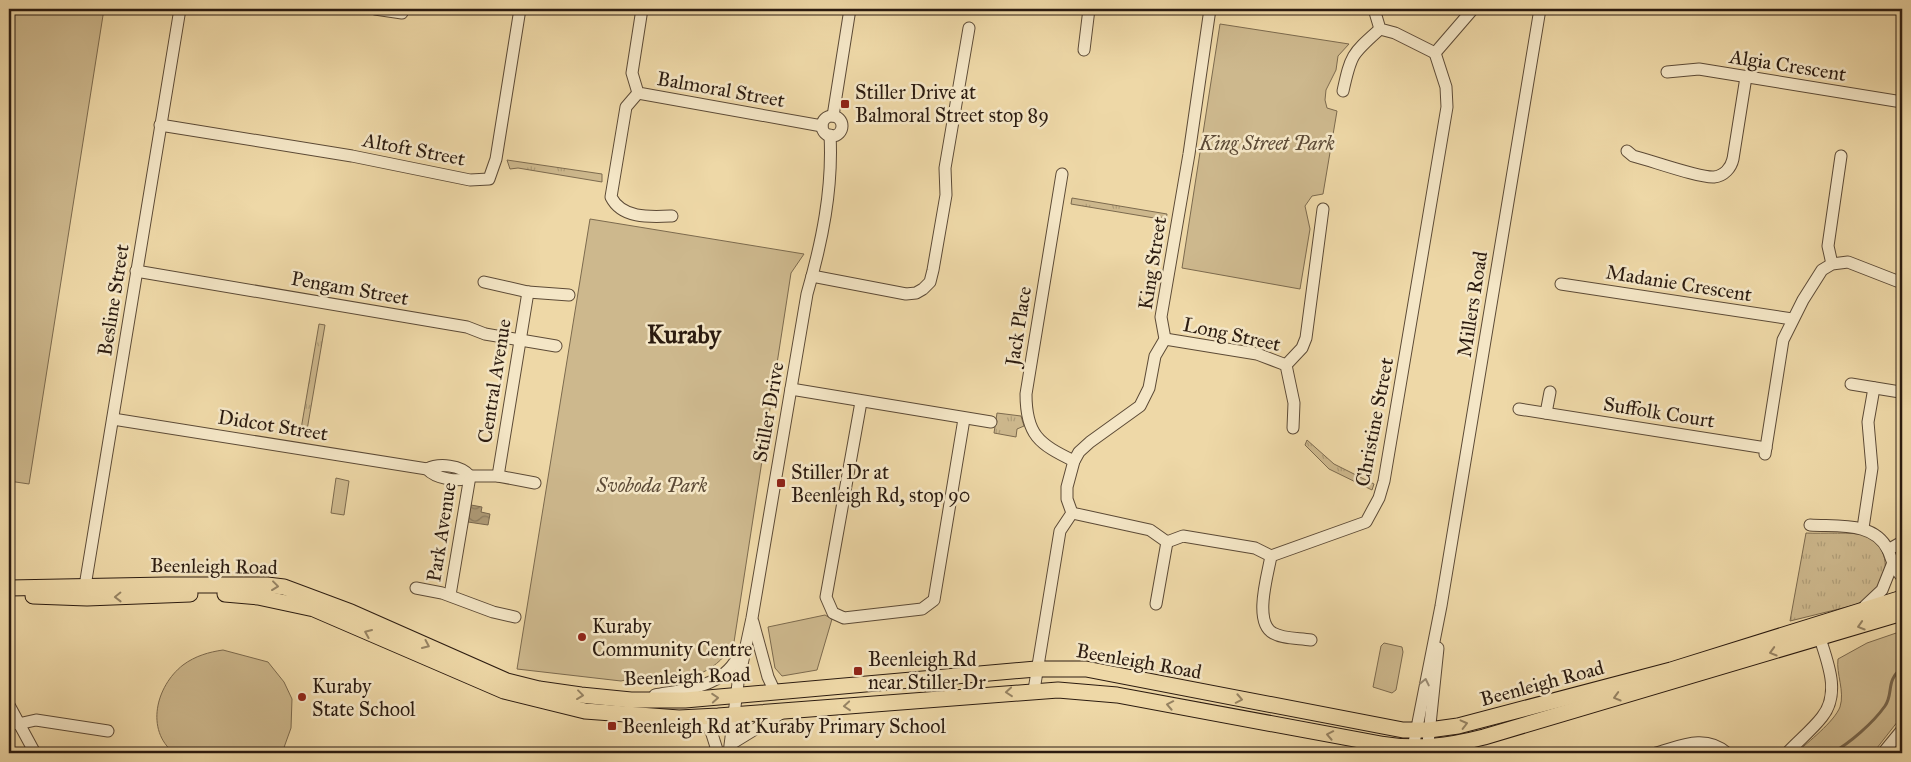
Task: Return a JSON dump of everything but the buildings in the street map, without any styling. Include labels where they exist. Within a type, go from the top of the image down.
[{"type":"main road","name":"Beenleigh Road","points":[[87,592],[267,585],[284,587],[351,612],[507,681],[572,694],[631,700],[685,700],[1036,669],[1086,669],[1114,672],[1374,726],[1422,730],[1458,726],[1818,631],[1902,613]]},
{"type":"main road","name":"Beenleigh Road","points":[[12,589],[232,594],[289,602],[314,609],[504,691],[585,711],[652,716],[734,716],[1034,690],[1117,695],[1385,749],[1420,750],[1477,738],[1818,631],[1857,611],[1902,598]]},
{"type":"street","name":"Besline Street","points":[[87,592],[136,271],[180,9]]},
{"type":"street","points":[[375,9],[402,13]]},
{"type":"street","name":"Altoft Street","points":[[160,125],[352,156],[470,180],[489,179],[496,159],[520,9]]},
{"type":"street","name":"Balmoral Street","points":[[642,9],[632,73],[638,93],[826,131]]},
{"type":"street","points":[[833,116],[850,9]]},
{"type":"street","points":[[1084,50],[1089,9]]},
{"type":"street","name":"King Street","points":[[1072,513],[1067,499],[1067,487],[1074,461],[1079,452],[1090,442],[1140,406],[1149,388],[1155,356],[1165,339],[1161,317],[1189,154],[1210,9]]},
{"type":"street","points":[[1374,9],[1380,29]]},
{"type":"street","points":[[1380,29],[1395,33],[1435,53],[1473,9]]},
{"type":"street","name":"Millers Road","points":[[1420,750],[1441,606],[1540,9]]},
{"type":"street","points":[[812,276],[906,294],[916,293],[930,282],[946,195],[946,168],[969,28]]},
{"type":"street","points":[[1343,91],[1350,60],[1355,51],[1380,29]]},
{"type":"street","name":"Christine Street","points":[[1271,556],[1366,522],[1379,498],[1384,481],[1447,107],[1446,87],[1435,53]]},
{"type":"street","name":"Algia Crescent","points":[[1667,72],[1699,69],[1902,102]]},
{"type":"street","points":[[1627,151],[1633,156],[1708,176],[1720,175],[1731,166],[1733,159],[1746,77]]},
{"type":"street","points":[[638,93],[626,107],[611,197],[616,206],[625,213],[651,217],[672,216]]},
{"type":"street","points":[[833,116],[840,121],[841,129],[835,135],[826,131],[825,118],[833,116]]},
{"type":"street","name":"Stiller Drive","points":[[730,748],[736,696],[752,618],[807,294],[830,184],[826,131]]},
{"type":"street","points":[[1832,264],[1828,246],[1842,156]]},
{"type":"street","name":"Jack Place","points":[[1062,174],[1026,394],[1026,414],[1031,428],[1041,442],[1074,461]]},
{"type":"street","points":[[1286,365],[1302,348],[1306,338],[1322,209]]},
{"type":"street","points":[[1792,319],[1822,270],[1832,264],[1848,262],[1902,283]]},
{"type":"street","name":"Pengam Street","points":[[136,271],[467,327],[485,334],[556,346]]},
{"type":"street","points":[[484,282],[528,292],[569,295]]},
{"type":"street","name":"Madanie Crescent","points":[[1561,284],[1792,319]]},
{"type":"street","name":"Central Avenue","points":[[498,476],[528,292]]},
{"type":"street","name":"Suffolk Court","points":[[1519,409],[1765,451],[1783,340],[1792,319]]},
{"type":"street","name":"Long Street","points":[[1165,339],[1257,354],[1286,365],[1294,403],[1292,428]]},
{"type":"street","points":[[1851,384],[1900,392]]},
{"type":"street","points":[[1863,528],[1872,468],[1868,433],[1874,388]]},
{"type":"street","points":[[791,389],[991,422]]},
{"type":"street","points":[[1546,414],[1550,392]]},
{"type":"street","points":[[861,402],[826,597],[832,614],[844,618],[922,609],[934,600],[964,419]]},
{"type":"street","name":"Didcot Street","points":[[113,419],[427,469],[435,465],[460,468],[470,476],[498,476],[535,483]]},
{"type":"street","name":"Park Avenue","points":[[450,595],[470,476]]},
{"type":"street","points":[[1034,690],[1060,531],[1072,513],[1150,530],[1167,542]]},
{"type":"street","points":[[1810,525],[1863,528],[1877,534],[1888,550],[1892,565],[1902,577]]},
{"type":"street","points":[[1167,542],[1182,536],[1256,548],[1271,556],[1263,608],[1264,623],[1271,632],[1277,635],[1311,640]]},
{"type":"street","points":[[1156,604],[1167,542]]},
{"type":"street","points":[[1888,550],[1902,542]]},
{"type":"street","points":[[1857,611],[1879,595],[1892,565]]},
{"type":"street","name":"Park Avenue","points":[[416,588],[450,595],[493,612],[515,617]]},
{"type":"street","points":[[752,618],[768,677],[775,692]]},
{"type":"street","points":[[631,700],[693,688],[719,678],[736,662],[749,631]]},
{"type":"street","points":[[1786,753],[1823,717],[1832,697],[1832,681],[1818,631]]},
{"type":"street","points":[[9,705],[35,753]]},
{"type":"street","points":[[730,748],[784,711]]},
{"type":"street","points":[[699,717],[711,731],[718,753]]},
{"type":"street","points":[[18,724],[36,720],[108,731]]},
{"type":"street","points":[[1883,753],[1902,730]]},
{"type":"street","points":[[1656,753],[1698,742],[1710,743],[1727,753]]},
{"type":"green space","points":[[9,9],[104,9],[29,484],[9,481]]},
{"type":"green space","name":"King Street Park","points":[[1220,24],[1349,44],[1338,56],[1336,70],[1326,90],[1325,100],[1327,108],[1337,111],[1323,194],[1312,196],[1305,206],[1310,229],[1300,289],[1182,268]]},
{"type":"green space","points":[[507,160],[602,174],[602,182],[518,168],[510,169]]},
{"type":"green space","points":[[1072,198],[1167,214],[1166,220],[1071,204]]},
{"type":"green space","name":"Svoboda Park","points":[[590,219],[804,254],[791,273],[734,642],[728,652],[712,667],[683,679],[636,679],[621,681],[517,669]]},
{"type":"green space","points":[[319,324],[325,325],[306,436],[300,435]]},
{"type":"green space","points":[[997,413],[1021,416],[1024,426],[1017,429],[1016,437],[994,433]]},
{"type":"green space","points":[[1307,440],[1334,464],[1374,484],[1372,490],[1329,469],[1305,445]]},
{"type":"green space","points":[[336,478],[349,481],[344,515],[331,513]]},
{"type":"green space","points":[[1806,533],[1861,534],[1874,540],[1879,545],[1884,558],[1885,574],[1880,587],[1869,598],[1855,605],[1790,621]]},
{"type":"green space","points":[[825,615],[832,619],[817,670],[782,676],[775,668],[768,627]]},
{"type":"green space","points":[[1902,631],[1902,716],[1873,753],[1796,753],[1827,725],[1840,707],[1842,695],[1838,659],[1867,643]]},
{"type":"green space","points":[[1384,643],[1402,647],[1403,652],[1396,690],[1392,693],[1373,687],[1381,646]]},
{"type":"green space","points":[[223,650],[268,662],[284,682],[292,699],[291,728],[282,753],[174,753],[165,743],[159,732],[157,708],[166,684],[183,665],[192,659]]},
{"type":"water","points":[[471,505],[482,507],[481,512],[490,514],[488,525],[468,522]]},
{"type":"waterway","points":[[1832,753],[1861,732],[1885,706],[1888,701],[1893,678],[1902,668]]},
{"type":"place","name":"Stiller Drive at Balmoral Street stop 89","points":[[845,104]]},
{"type":"place","name":"Stiller Dr at Beenleigh Rd, stop 90","points":[[781,483]]},
{"type":"place","name":"Kuraby Community Centre","points":[[582,637]]},
{"type":"place","name":"Beenleigh Rd near Stiller Dr","points":[[858,671]]},
{"type":"place","name":"Kuraby State School","points":[[302,697]]},
{"type":"place","name":"Beenleigh Rd at Kuraby Primary School","points":[[612,726]]},
{"type":"district","name":"Kuraby","points":[[684,334]]}]
